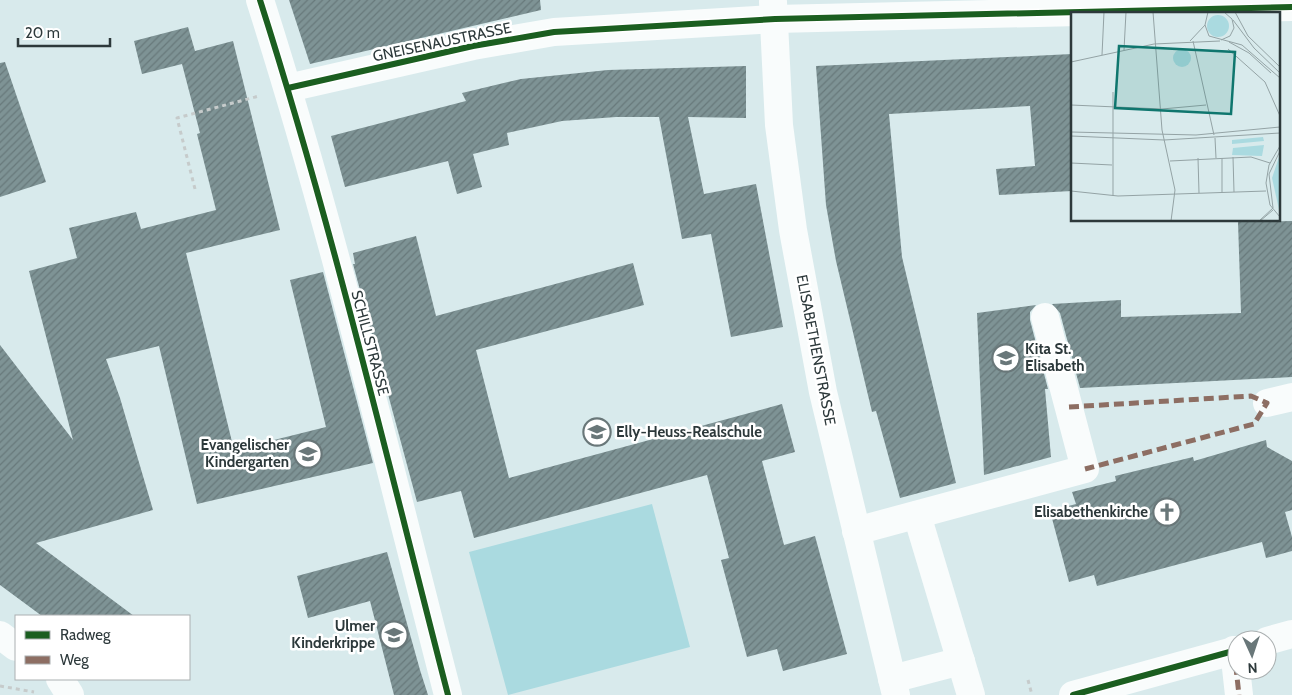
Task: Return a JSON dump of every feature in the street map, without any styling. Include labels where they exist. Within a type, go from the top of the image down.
[{"type":"street","name":"SCHILLSTRASSE","points":[[260,0],[299,126],[448,695]]},
{"type":"street","name":"GNEISENAUSTRASSE","points":[[288,88],[473,46],[554,32],[774,9],[1292,7]]},
{"type":"street","name":"ELISABETHENSTRASSE","points":[[774,9],[779,125],[792,230],[823,392],[894,687]]},
{"type":"street","points":[[856,531],[1085,469],[1045,316]]},
{"type":"street","points":[[917,514],[971,695]]},
{"type":"street","points":[[1277,638],[1292,634]]},
{"type":"street","points":[[0,635],[15,646]]},
{"type":"street","points":[[1074,695],[1227,652]]},
{"type":"street","points":[[894,687],[961,661]]},
{"type":"street","points":[[61,680],[70,695]]},
{"type":"street","points":[[1238,680],[1239,695]]},
{"type":"path","points":[[195,189],[177,118],[288,88]]},
{"type":"path","points":[[1028,680],[1032,695]]},
{"type":"shaded area","points":[[652,504],[690,647],[508,695],[469,552]]},
{"type":"building","points":[[289,0],[540,0],[541,10],[310,64]]},
{"type":"building","points":[[188,27],[195,51],[233,41],[280,230],[186,253],[234,450],[326,427],[290,280],[323,272],[373,463],[197,504],[159,346],[106,359],[120,398],[153,510],[36,543],[133,615],[41,615],[0,585],[0,345],[73,440],[29,271],[77,258],[69,228],[136,212],[141,229],[216,210],[197,134],[200,133],[182,64],[142,74],[134,41]]},
{"type":"building","points":[[1071,54],[1071,191],[999,195],[996,169],[1035,166],[1030,106],[889,114],[902,257],[956,483],[900,498],[876,411],[872,412],[836,261],[826,205],[816,66]]},
{"type":"building","points":[[5,62],[46,182],[0,197],[0,63]]},
{"type":"building","points":[[746,66],[746,118],[688,117],[704,194],[756,184],[783,327],[731,337],[711,234],[682,239],[659,117],[616,117],[562,121],[507,133],[509,145],[473,154],[482,187],[457,194],[448,161],[345,187],[331,136],[466,101],[462,93],[521,79],[608,70]]},
{"type":"building","points":[[1292,221],[1292,377],[1080,388],[1060,313],[1052,304],[1121,300],[1121,317],[1241,313],[1238,222]]},
{"type":"building","points":[[416,236],[436,316],[633,263],[644,305],[476,350],[509,478],[782,404],[795,452],[762,461],[784,545],[815,536],[847,654],[783,671],[777,649],[747,657],[721,560],[729,558],[707,475],[474,538],[461,491],[417,502],[353,264],[355,264],[353,253]]},
{"type":"building","points":[[1036,305],[1030,312],[1030,320],[1048,389],[1045,389],[1051,457],[984,475],[977,313]]},
{"type":"building","name":"Elisabethenkirche","points":[[1266,440],[1267,447],[1292,461],[1292,510],[1285,512],[1292,537],[1292,551],[1266,558],[1262,542],[1097,586],[1094,575],[1069,582],[1050,511],[1076,504],[1072,492],[1116,481],[1115,476],[1193,457],[1194,461]]},
{"type":"building","points":[[387,552],[428,695],[394,695],[370,601],[308,618],[297,576]]},
{"type":"marked path","points":[[1069,407],[1251,396],[1267,403],[1254,424],[1085,469]]},
{"type":"marked path","points":[[1237,680],[1239,695]]},
{"type":"cycle path","points":[[260,0],[287,86],[336,259],[448,695]]},
{"type":"cycle path","points":[[1077,12],[1292,7]]},
{"type":"cycle path","points":[[288,88],[473,46],[554,32],[775,19],[1071,12]]},
{"type":"cycle path","points":[[1073,695],[1227,653]]},
{"type":"place","name":"Kita St. Elisabeth","points":[[1006,358]]},
{"type":"place","name":"Elly-Heuss-Realschule","points":[[597,432]]},
{"type":"place","name":"Evangelischer Kindergarten","points":[[308,454]]},
{"type":"place","name":"Elisabethenkirche","points":[[1167,512]]},
{"type":"place","name":"Ulmer Kinderkrippe","points":[[394,635]]}]
